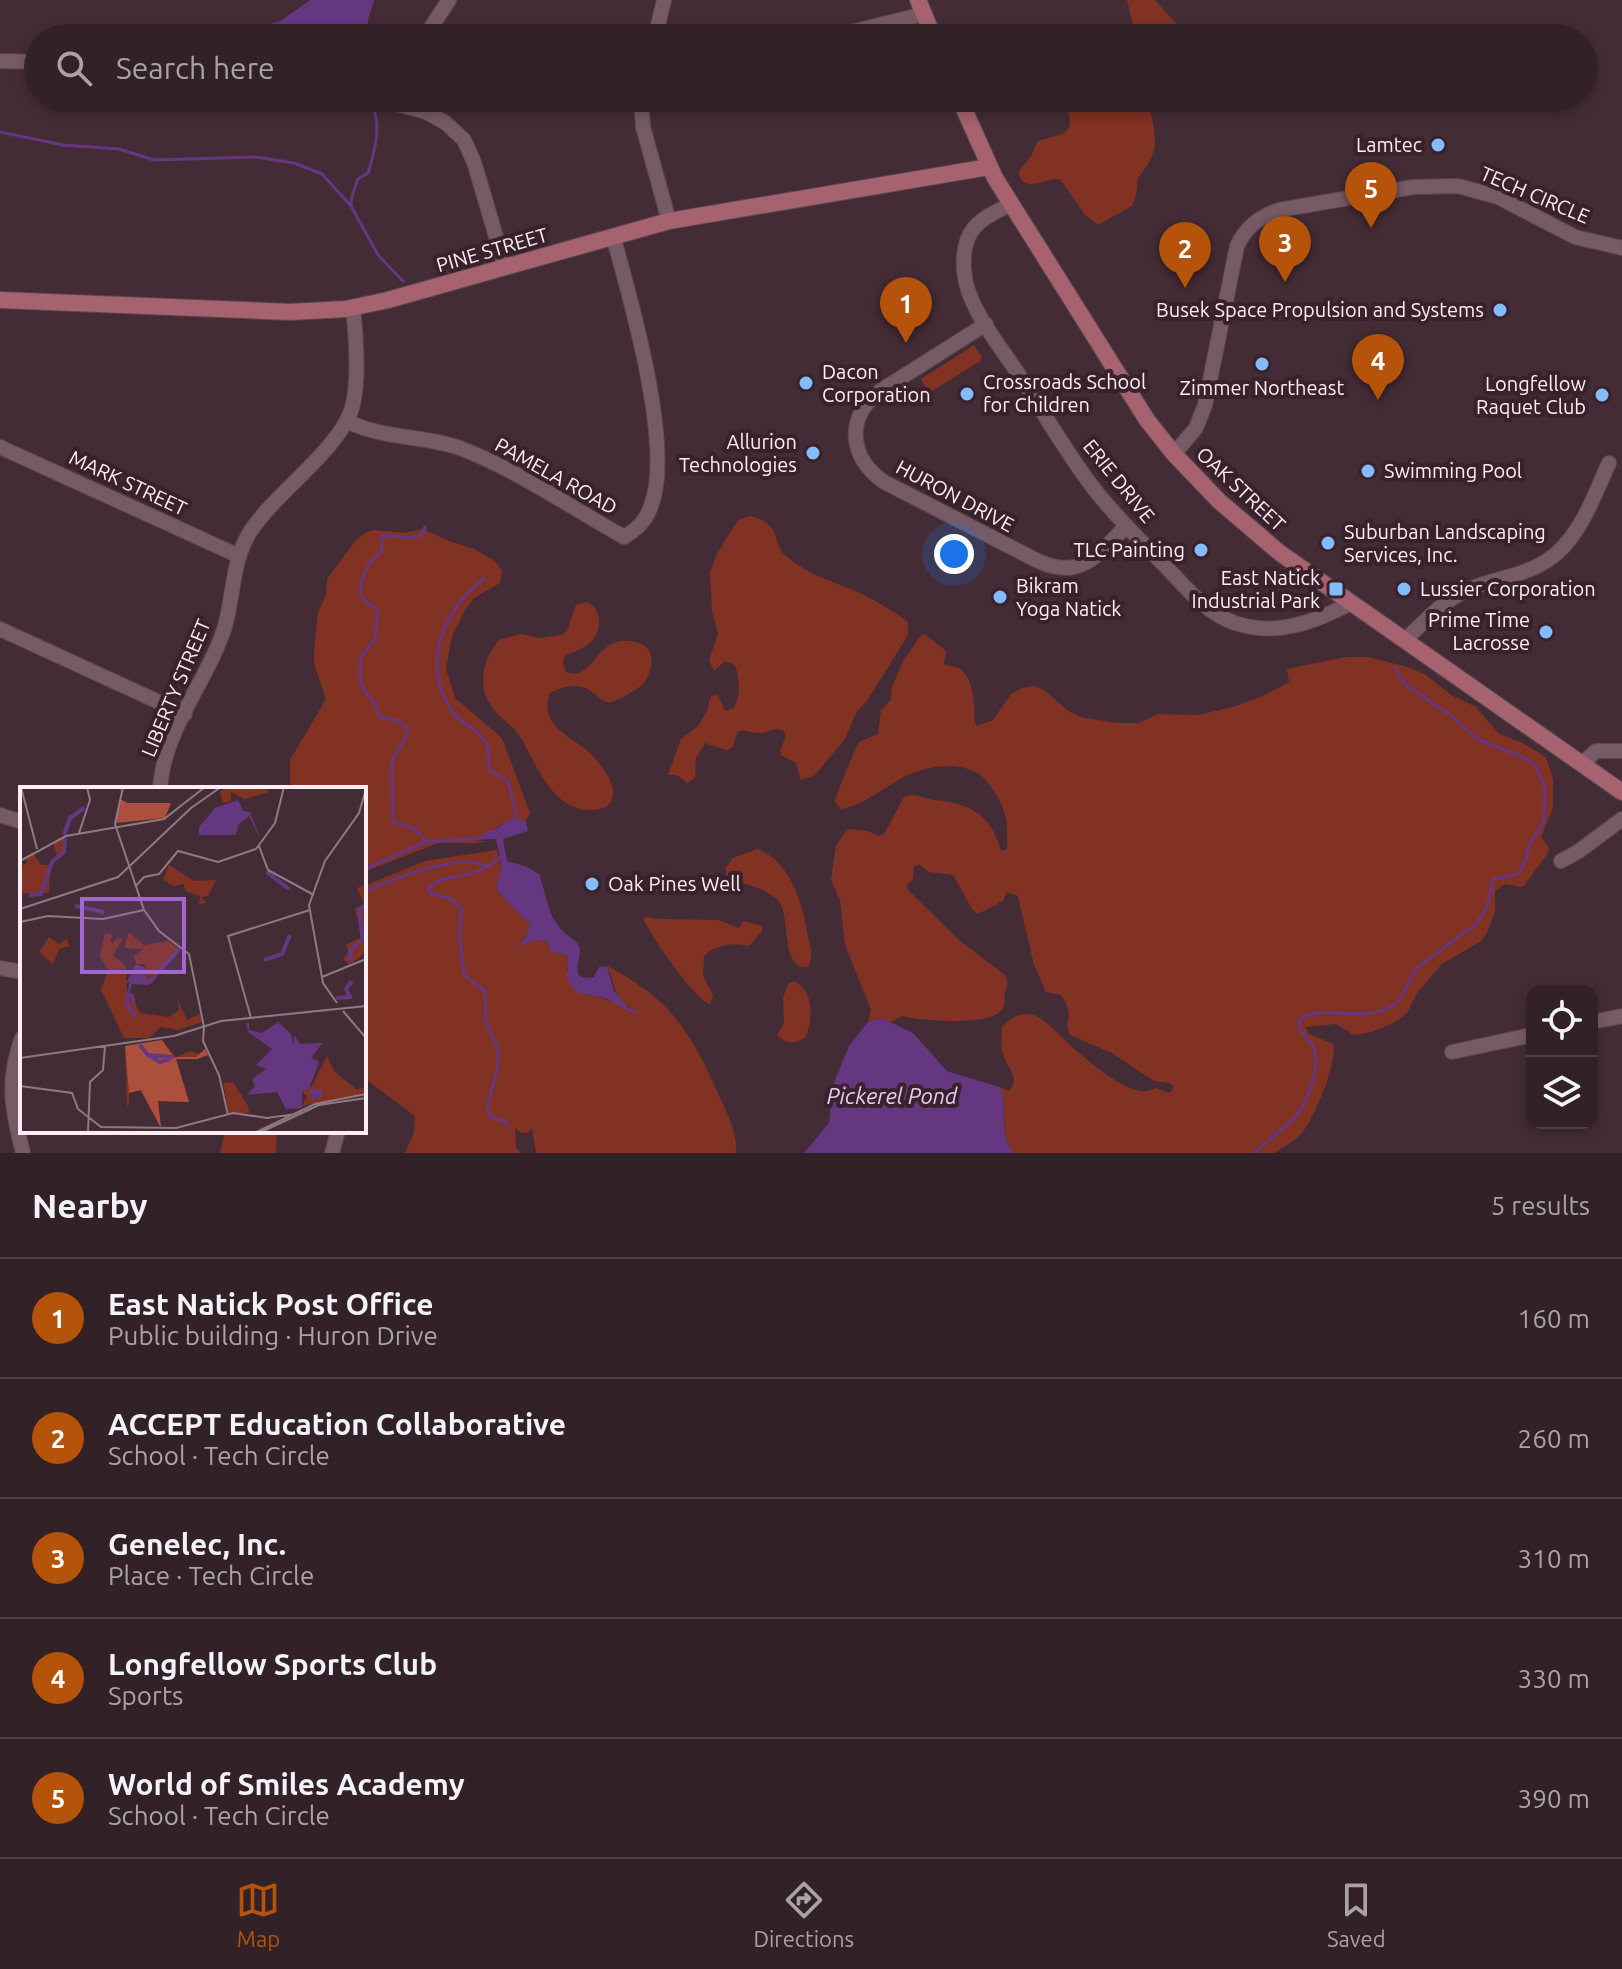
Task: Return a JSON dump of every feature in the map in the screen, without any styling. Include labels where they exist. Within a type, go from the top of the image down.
[{"type":"main road","name":"OAK STREET","points":[[965,112],[989,167],[1147,420],[1174,454],[1247,527],[1622,792]]},
{"type":"main road","name":"PINE STREET","points":[[0,300],[279,312],[353,308],[669,221],[989,167]]},
{"type":"street","points":[[433,24],[449,0]]},
{"type":"street","points":[[658,24],[664,0]]},
{"type":"street","points":[[869,24],[921,7]]},
{"type":"street","points":[[0,61],[24,62]]},
{"type":"street","points":[[426,112],[446,123],[464,140],[476,167],[505,267]]},
{"type":"street","points":[[642,112],[643,127],[669,221]]},
{"type":"street","name":"TECH CIRCLE","points":[[1174,454],[1196,428],[1205,405],[1239,241],[1252,224],[1264,216],[1291,208],[1393,190],[1430,185],[1458,186],[1498,197],[1575,237],[1622,248]]},
{"type":"street","name":"ERIE DRIVE","points":[[1012,204],[976,223],[966,245],[966,284],[986,324],[1080,469],[1126,526],[1199,601],[1220,617],[1236,624],[1262,629],[1297,625],[1326,616],[1351,603]]},
{"type":"street","name":"PAMELA ROAD","points":[[347,421],[372,430],[436,441],[462,449],[624,537],[637,529],[648,514],[655,495],[656,451],[641,343],[613,236]]},
{"type":"street","name":"LIBERTY STREET","points":[[160,787],[166,756],[222,635],[239,556],[246,538],[347,421],[353,406],[355,386],[353,308]]},
{"type":"street","name":"HURON DRIVE","points":[[986,324],[880,391],[865,405],[858,422],[856,441],[865,466],[884,482],[1049,566],[1069,568],[1088,563],[1126,526]]},
{"type":"street","name":"MARK STREET","points":[[0,447],[239,556]]},
{"type":"street","points":[[1405,640],[1460,593],[1527,572],[1560,551],[1580,524],[1609,463]]},
{"type":"street","points":[[0,629],[185,714]]},
{"type":"street","points":[[1581,764],[1596,751],[1622,751]]},
{"type":"street","points":[[0,815],[20,821]]},
{"type":"street","points":[[1561,861],[1622,819]]},
{"type":"street","points":[[0,968],[20,972]]},
{"type":"street","points":[[1598,1021],[1622,1016]]},
{"type":"street","points":[[1452,1052],[1526,1036]]},
{"type":"street","points":[[20,1044],[10,1086],[23,1153]]},
{"type":"street","points":[[332,1153],[337,1133]]},
{"type":"shaded area","points":[[1127,0],[1155,0],[1176,24],[1133,24]]},
{"type":"shaded area","points":[[1068,112],[1150,112],[1154,149],[1138,178],[1132,206],[1098,225],[1085,215],[1060,179],[1029,184],[1024,182],[1019,171],[1038,141],[1063,134],[1070,126]]},
{"type":"shaded area","points":[[974,345],[982,357],[980,361],[929,393],[921,379]]},
{"type":"shaded area","points":[[751,516],[769,524],[781,551],[793,562],[894,612],[908,622],[908,635],[867,701],[857,711],[845,739],[814,776],[801,780],[796,763],[781,755],[786,737],[784,731],[738,731],[732,748],[726,750],[705,743],[696,758],[695,778],[687,783],[677,775],[668,775],[681,739],[698,726],[711,696],[718,695],[725,711],[734,708],[738,697],[735,665],[725,661],[714,671],[709,660],[718,634],[712,610],[710,572],[734,526],[740,519]]},
{"type":"shaded area","points":[[423,529],[474,549],[495,561],[502,571],[500,583],[474,598],[465,610],[451,639],[446,669],[455,698],[502,738],[530,813],[526,821],[506,821],[478,841],[487,841],[438,843],[366,871],[366,787],[290,787],[290,760],[326,699],[314,664],[314,653],[318,612],[326,595],[327,579],[356,540],[367,532],[405,533]]},
{"type":"shaded area","points":[[587,602],[596,610],[598,629],[592,641],[564,657],[566,672],[576,674],[584,671],[604,649],[624,641],[645,646],[652,661],[643,684],[612,702],[606,702],[584,687],[564,687],[550,693],[547,704],[552,722],[595,758],[612,786],[612,800],[607,806],[590,810],[565,803],[547,784],[519,734],[490,703],[483,685],[488,657],[499,640],[520,634],[541,638],[561,635],[567,631],[576,605]]},
{"type":"shaded area","points":[[922,634],[946,651],[944,664],[959,668],[967,676],[973,697],[975,724],[978,726],[993,720],[1011,694],[1034,686],[1080,717],[1139,723],[1158,714],[1198,715],[1233,707],[1289,682],[1287,669],[1346,657],[1367,657],[1408,667],[1476,707],[1499,734],[1523,743],[1546,757],[1553,779],[1553,808],[1541,837],[1549,848],[1548,853],[1523,887],[1505,884],[1495,891],[1495,911],[1481,941],[1442,964],[1417,993],[1407,1013],[1395,1022],[1372,1032],[1354,1035],[1336,1024],[1305,1027],[1309,1034],[1333,1044],[1332,1063],[1324,1090],[1306,1127],[1295,1140],[1274,1153],[1013,1153],[1004,1126],[1004,1102],[999,1087],[1009,1091],[1014,1082],[1001,1044],[1002,1027],[1021,1015],[1038,1017],[1092,1064],[1131,1089],[1146,1091],[1157,1088],[1168,1093],[1173,1086],[1154,1081],[1112,1053],[1070,1035],[1066,1003],[1061,995],[1046,992],[1034,965],[1018,896],[1007,892],[1003,901],[978,914],[953,875],[929,872],[920,865],[914,866],[913,879],[906,886],[908,890],[959,940],[1005,975],[1004,1007],[994,1016],[982,1019],[938,1021],[902,1016],[891,1022],[881,1018],[868,1022],[871,1010],[845,945],[840,900],[831,880],[836,846],[845,832],[851,829],[878,836],[884,834],[904,797],[916,795],[959,804],[978,813],[992,828],[1001,851],[1007,849],[1006,822],[1000,801],[989,784],[971,770],[948,766],[924,769],[850,807],[841,809],[835,802],[859,742],[878,734],[881,710],[891,700],[892,687],[903,661]]},
{"type":"shaded area","points":[[757,849],[778,862],[792,883],[811,949],[808,967],[799,966],[794,961],[783,910],[776,898],[728,878],[725,869],[733,858]]},
{"type":"shaded area","points":[[497,850],[502,867],[496,887],[530,924],[520,944],[547,941],[551,952],[566,955],[569,963],[566,969],[586,995],[637,1012],[619,997],[607,966],[649,992],[664,1006],[678,1021],[700,1056],[732,1125],[736,1153],[536,1153],[532,1128],[528,1133],[521,1133],[515,1128],[516,1148],[521,1153],[405,1153],[414,1133],[415,1116],[366,1079],[366,885],[425,861]]},
{"type":"shaded area","points":[[643,918],[718,920],[739,928],[743,921],[762,926],[762,931],[749,946],[726,945],[704,956],[703,975],[713,996],[710,1004],[673,966],[647,926]]},
{"type":"shaded area","points":[[794,981],[806,992],[811,1015],[805,1038],[790,1042],[777,1036],[784,1022],[783,997],[789,983]]},
{"type":"shaded area","points":[[225,1133],[277,1133],[276,1153],[220,1153]]},
{"type":"water","points":[[310,0],[374,0],[368,24],[271,24],[282,20]]},
{"type":"water","points":[[516,819],[526,821],[528,831],[503,839],[507,861],[539,874],[556,922],[579,946],[580,976],[594,977],[599,967],[607,966],[614,991],[628,1007],[640,1013],[631,1012],[605,998],[575,992],[567,979],[566,955],[551,952],[547,941],[536,940],[518,946],[530,924],[496,887],[502,866],[496,839],[469,840]]},
{"type":"water","name":"Pickerel Pond","points":[[882,1018],[913,1033],[947,1071],[999,1087],[1005,1134],[1013,1153],[804,1153],[829,1123],[833,1085],[849,1046],[868,1022]]},
{"type":"waterway","points":[[375,113],[377,136],[372,158],[368,173],[358,179],[351,206],[378,255],[403,281]]},
{"type":"waterway","points":[[0,132],[63,145],[119,149],[154,160],[256,157],[294,163],[322,174],[351,206]]},
{"type":"waterway","points":[[425,527],[422,535],[409,538],[382,535],[382,551],[366,569],[361,594],[378,610],[375,639],[361,657],[360,679],[380,717],[396,720],[407,728],[407,734],[392,761],[393,822],[415,829],[427,842],[473,839]]},
{"type":"waterway","points":[[485,578],[458,604],[448,620],[438,653],[437,671],[449,707],[487,744],[490,771],[508,781],[516,813],[512,824]]},
{"type":"waterway","points":[[1253,1153],[1296,1116],[1308,1094],[1316,1058],[1313,1046],[1300,1029],[1300,1019],[1321,1013],[1369,1013],[1392,1006],[1401,997],[1419,966],[1475,925],[1487,907],[1493,879],[1518,874],[1529,845],[1544,822],[1545,789],[1536,766],[1525,758],[1477,739],[1453,717],[1410,688],[1399,677],[1396,667]]},
{"type":"waterway","points":[[366,868],[426,842]]},
{"type":"waterway","points":[[501,857],[481,870],[438,881],[428,889],[430,893],[451,899],[462,908],[459,935],[464,974],[485,991],[486,1022],[498,1049],[497,1070],[487,1107],[491,1118],[503,1120],[509,1126]]},
{"type":"waterway","points":[[366,891],[443,865],[460,862],[486,866]]},
{"type":"place","name":"Lamtec","points":[[1438,145]]},
{"type":"place","name":"World of Smiles Academy","points":[[1371,228]]},
{"type":"place","name":"Genelec, Inc.","points":[[1285,282]]},
{"type":"place","name":"ACCEPT Education Collaborative","points":[[1185,288]]},
{"type":"place","name":"Busek Space Propulsion and Systems","points":[[1500,310]]},
{"type":"place","name":"East Natick Post Office","points":[[906,343]]},
{"type":"place","name":"Zimmer Northeast","points":[[1262,364]]},
{"type":"place","name":"Dacon Corporation","points":[[806,383]]},
{"type":"place","name":"Crossroads School for Children","points":[[967,394]]},
{"type":"place","name":"Longfellow Raquet Club","points":[[1602,395]]},
{"type":"place","name":"Longfellow Sports Club","points":[[1378,400]]},
{"type":"place","name":"Allurion Technologies","points":[[813,453]]},
{"type":"place","name":"Swimming Pool","points":[[1368,471]]},
{"type":"place","name":"Suburban Landscaping Services, Inc.","points":[[1328,543]]},
{"type":"place","name":"TLC Painting","points":[[1201,550]]},
{"type":"place","name":"East Natick Industrial Park","points":[[1336,589]]},
{"type":"place","name":"Lussier Corporation","points":[[1404,589]]},
{"type":"place","name":"Bikram Yoga Natick","points":[[1000,597]]},
{"type":"place","name":"Prime Time Lacrosse","points":[[1546,632]]},
{"type":"place","name":"Oak Pines Well","points":[[592,884]]}]
